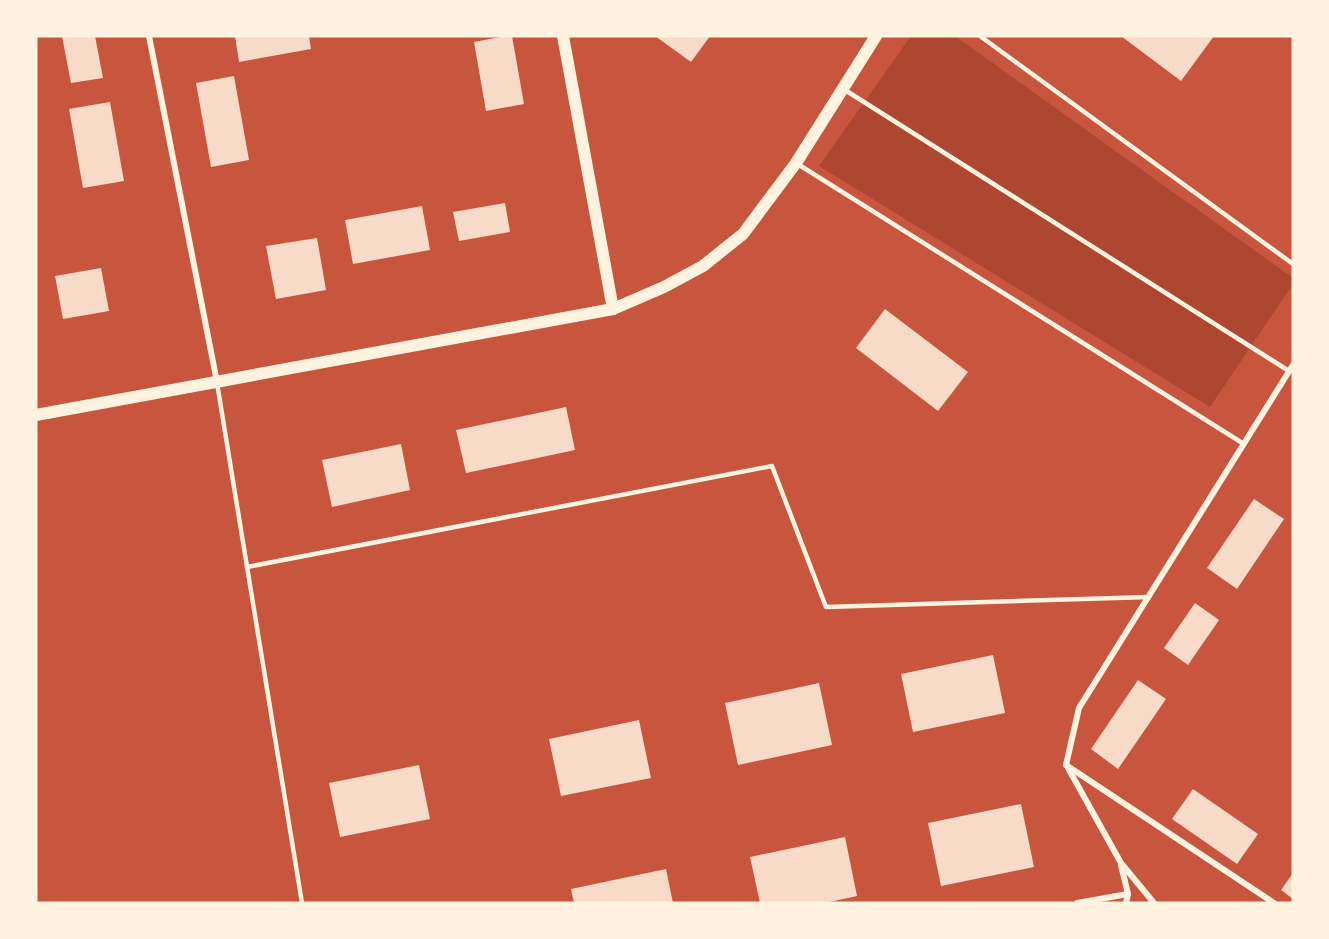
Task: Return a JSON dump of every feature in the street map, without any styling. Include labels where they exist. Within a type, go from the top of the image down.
[{"type":"main road","points":[[563,36],[613,309]]},
{"type":"main road","points":[[36,415],[613,309],[664,287],[703,266],[743,234],[796,163],[876,36]]},
{"type":"street","points":[[149,36],[217,382]]},
{"type":"street","points":[[1154,903],[1121,863],[1066,765],[1079,708],[1291,368]]},
{"type":"street","points":[[1066,765],[1274,903]]},
{"type":"street","points":[[1121,863],[1128,894],[1126,903]]},
{"type":"street","points":[[1077,903],[1128,894]]},
{"type":"lane","points":[[980,36],[1293,264]]},
{"type":"lane","points":[[843,90],[1291,368]]},
{"type":"lane","points":[[796,163],[1244,444]]},
{"type":"lane","points":[[217,382],[302,903]]},
{"type":"lane","points":[[247,567],[772,466],[826,607],[1149,597]]},
{"type":"shaded area","points":[[911,36],[955,36],[1293,278],[1293,284],[1210,407],[819,166]]},
{"type":"building","points":[[62,36],[95,36],[103,78],[71,83]]},
{"type":"building","points":[[235,36],[309,36],[311,49],[239,62]]},
{"type":"building","points":[[512,36],[524,104],[486,111],[474,42]]},
{"type":"building","points":[[655,36],[710,36],[691,62]]},
{"type":"building","points":[[1121,36],[1214,36],[1181,81]]},
{"type":"building","points":[[234,76],[249,160],[211,167],[196,83]]},
{"type":"building","points":[[110,102],[124,181],[83,188],[69,109]]},
{"type":"building","points":[[505,203],[510,232],[459,241],[453,212]]},
{"type":"building","points":[[422,206],[430,250],[353,264],[345,220]]},
{"type":"building","points":[[317,238],[326,290],[276,299],[266,246]]},
{"type":"building","points":[[101,268],[109,311],[63,319],[55,276]]},
{"type":"building","points":[[885,309],[968,372],[938,411],[856,348]]},
{"type":"building","points":[[566,407],[575,450],[466,473],[456,430]]},
{"type":"building","points":[[401,444],[410,490],[332,507],[322,460]]},
{"type":"building","points":[[1254,499],[1284,519],[1237,589],[1207,568]]},
{"type":"building","points":[[1195,603],[1219,620],[1188,665],[1164,648]]},
{"type":"building","points":[[993,655],[1005,713],[913,732],[901,674]]},
{"type":"building","points":[[1138,680],[1166,699],[1118,769],[1091,749]]},
{"type":"building","points":[[819,683],[832,745],[738,765],[725,703]]},
{"type":"building","points":[[639,720],[651,778],[561,796],[549,739]]},
{"type":"building","points":[[419,765],[430,819],[340,837],[329,783]]},
{"type":"building","points":[[1193,789],[1258,834],[1237,864],[1172,819]]},
{"type":"building","points":[[1021,804],[1034,867],[941,886],[928,823]]},
{"type":"building","points":[[845,837],[857,896],[825,903],[760,903],[750,857]]},
{"type":"building","points":[[666,869],[673,903],[574,903],[571,889]]},
{"type":"building","points":[[1293,873],[1293,899],[1281,890]]}]
